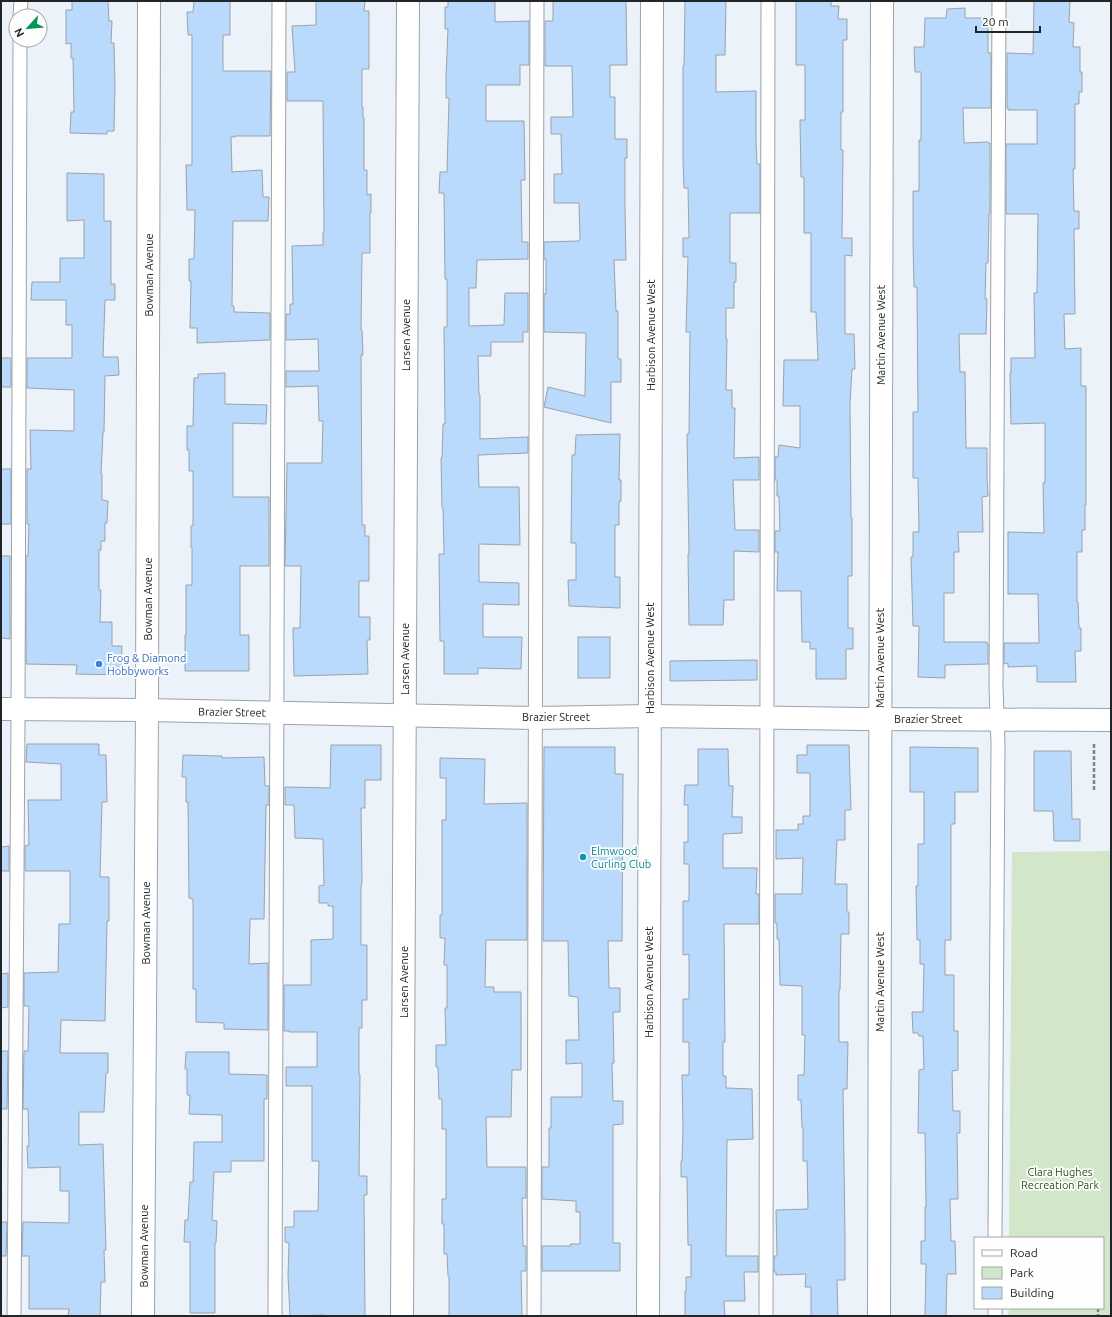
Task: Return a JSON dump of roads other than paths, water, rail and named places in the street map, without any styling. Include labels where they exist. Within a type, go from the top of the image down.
[{"type":"street","name":"Bowman Avenue","points":[[143,1316],[147,710],[149,1]]},
{"type":"street","name":"Larsen Avenue","points":[[402,1316],[408,1]]},
{"type":"street","name":"Harbison Avenue West","points":[[648,1316],[652,1]]},
{"type":"street","name":"Martin Avenue West","points":[[879,1316],[882,1]]},
{"type":"street","name":"Brazier Street","points":[[9,710],[147,710],[535,718],[650,716],[1111,720]]},
{"type":"lane","points":[[275,1316],[278,1]]},
{"type":"lane","points":[[534,1316],[538,1]]},
{"type":"lane","points":[[766,1316],[768,1]]},
{"type":"lane","points":[[995,1237],[998,752],[999,1]]},
{"type":"lane","points":[[14,1316],[9,710],[20,48]]},
{"type":"place","name":"Frog & Diamond Hobbyworks","points":[[99,664]]},
{"type":"place","name":"Elmwood Curling Club","points":[[583,857]]},
{"type":"park label","name":"Clara Hughes Recreation Park","points":[[1060,1178]]}]
